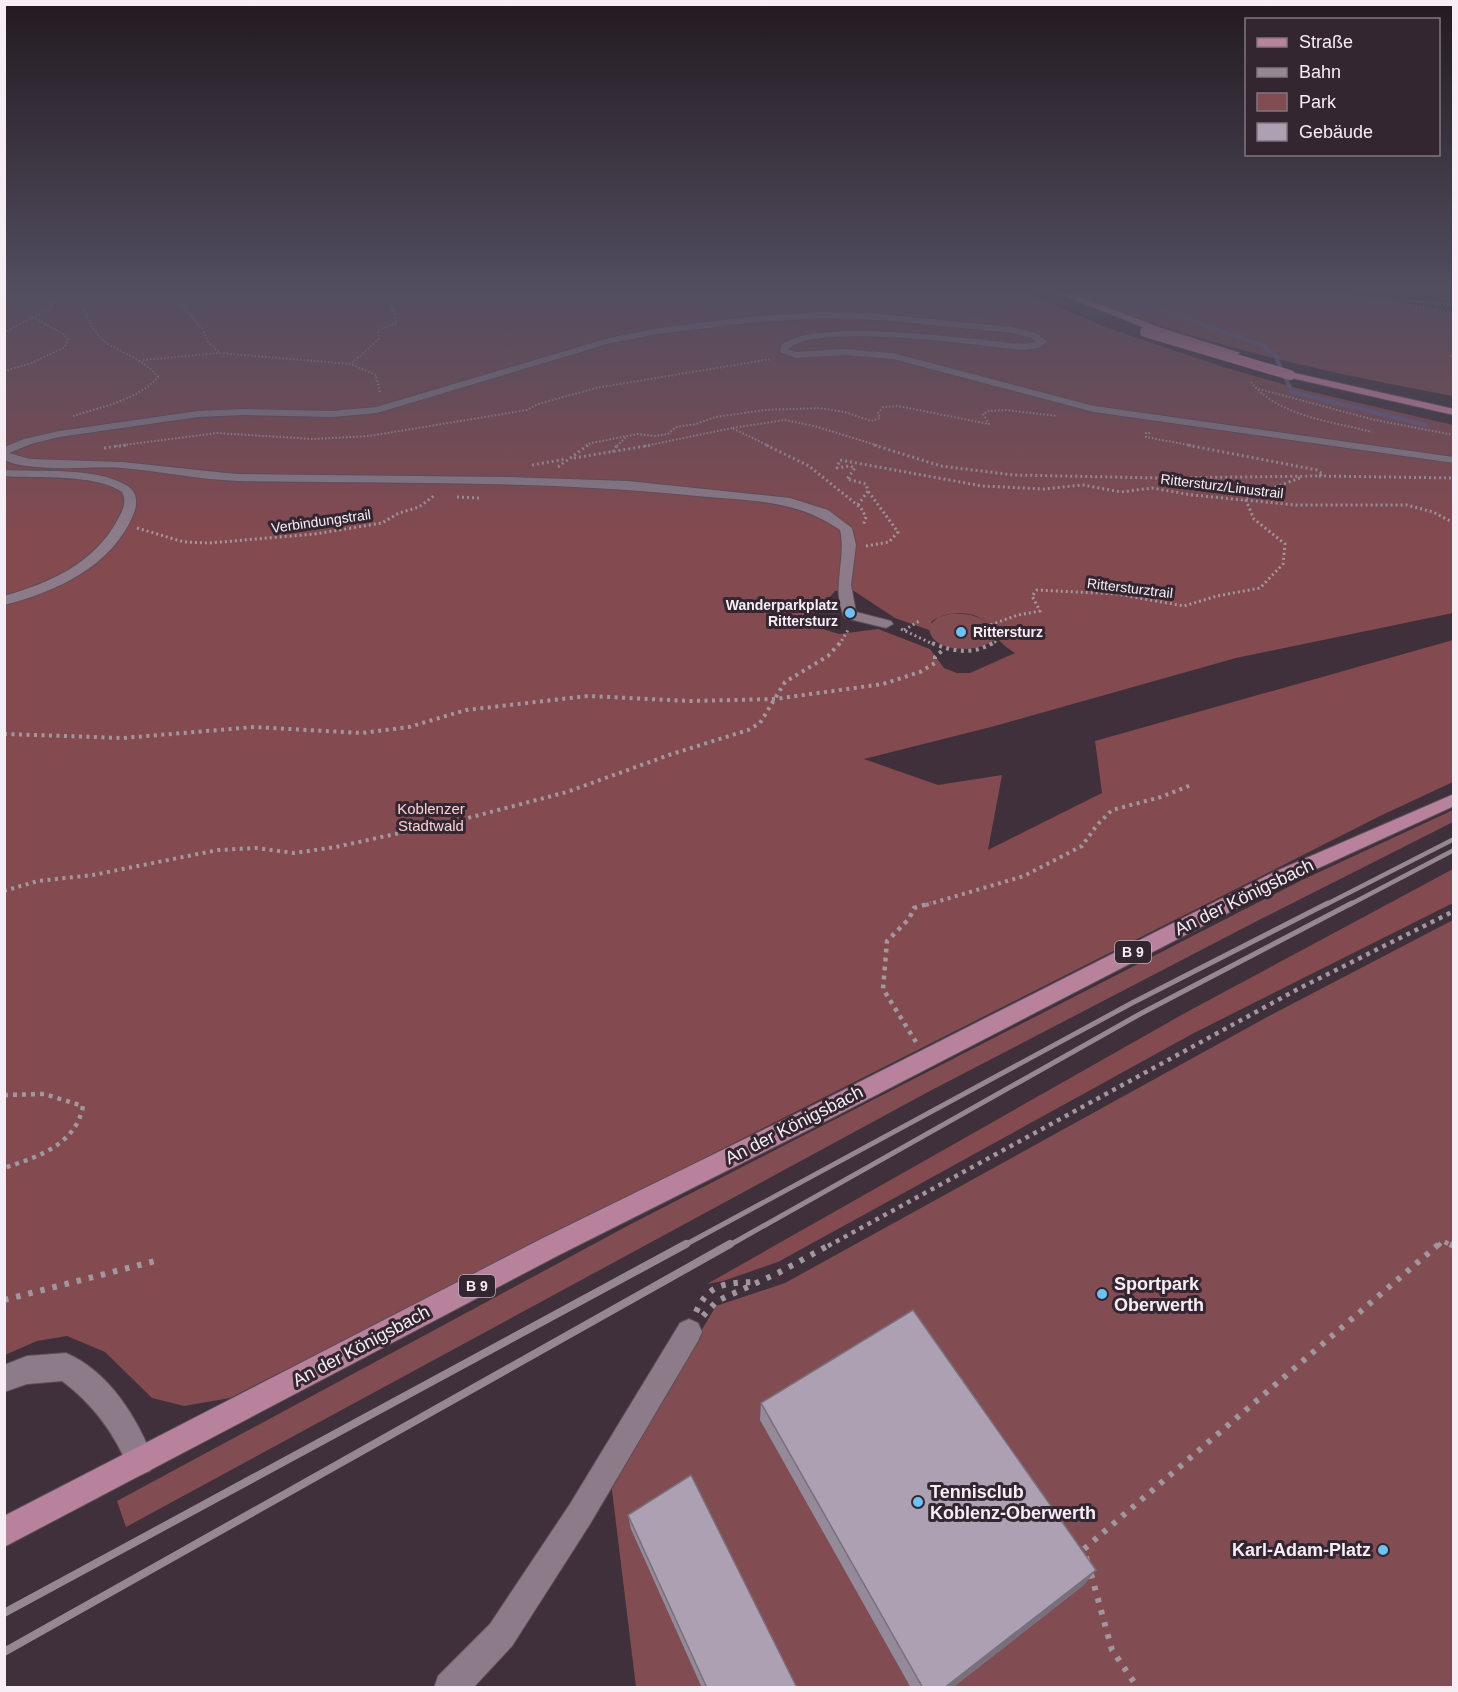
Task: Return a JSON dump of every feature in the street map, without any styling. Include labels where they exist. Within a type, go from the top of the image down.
[{"type":"highway","points":[[1284,373],[1454,412]]},
{"type":"highway","points":[[1314,373],[1454,404]]},
{"type":"main road","name":"An der Königsbach","points":[[4,1532],[550,1247],[1281,877],[1454,799]]},
{"type":"street","points":[[504,373],[376,410],[332,414],[244,412],[198,414],[72,431],[28,441],[4,453],[12,459],[30,462],[122,465],[236,477],[508,480],[628,485],[772,499],[824,513],[840,523],[849,538],[844,585],[850,615],[886,624]]},
{"type":"street","points":[[957,373],[1094,409],[1454,460]]},
{"type":"street","points":[[4,472],[100,481],[119,486],[130,494],[131,499],[122,526],[104,550],[83,567],[43,588],[4,601]]},
{"type":"street","points":[[450,1688],[501,1635],[580,1514],[688,1332]]},
{"type":"street","points":[[4,1379],[27,1370],[66,1367],[92,1386],[134,1440],[140,1461]]},
{"type":"path","points":[[73,416],[155,384],[158,377],[154,373]]},
{"type":"path","points":[[371,373],[376,375],[381,396]]},
{"type":"path","points":[[1378,434],[1279,405],[1262,396],[1254,387],[1375,420],[1454,435]]},
{"type":"path","points":[[571,459],[591,443],[628,435],[668,434],[676,427],[696,424],[715,417],[765,410],[827,409],[845,412],[871,421],[880,418],[878,413],[884,407],[905,405],[941,414],[951,413],[989,424],[983,414],[990,409],[1003,408],[1041,416],[1061,416]]},
{"type":"path","points":[[1375,420],[1378,417]]},
{"type":"path","points":[[526,466],[613,453],[774,420],[794,422],[941,466],[996,473],[1160,478],[1318,476],[1454,478]]},
{"type":"path","points":[[732,428],[809,466],[858,505],[866,521],[849,538]]},
{"type":"path","points":[[1156,434],[1146,433],[1146,437],[1317,470],[1323,474],[1318,476]]},
{"type":"path","points":[[613,453],[618,444],[628,435]]},
{"type":"path","name":"Rittersturz/Linustrail","points":[[849,538],[884,544],[898,532],[868,491],[865,483],[847,479],[854,467],[837,468],[839,461],[846,460],[982,486],[1044,489],[1083,485],[1121,492],[1152,488],[1192,495],[1296,505],[1407,505],[1432,512],[1454,523]]},
{"type":"path","points":[[1246,501],[1245,498],[1304,476]]},
{"type":"path","points":[[453,497],[481,498],[499,494],[508,480]]},
{"type":"path","points":[[858,505],[868,491]]},
{"type":"path","name":"Verbindungstrail","points":[[122,526],[148,530],[184,542],[209,543],[264,539],[281,535],[315,534],[381,523],[399,513],[419,507],[433,495],[442,495]]},
{"type":"path","name":"Rittersturztrail","points":[[943,650],[966,651],[990,646],[996,638],[990,625],[1018,615],[1037,613],[1040,610],[1032,596],[1037,590],[1117,594],[1184,606],[1217,596],[1260,588],[1284,564],[1286,544],[1254,519],[1246,501]]},
{"type":"path","points":[[4,734],[123,738],[254,727],[362,733],[409,727],[466,710],[588,696],[690,701],[775,699],[883,684],[920,672],[938,663],[935,657],[943,650],[904,630],[921,620]]},
{"type":"path","points":[[4,891],[38,881],[93,875],[218,850],[256,848],[294,853],[336,847],[464,819],[567,792],[669,755],[733,736],[760,723],[785,682],[828,656],[848,634]]},
{"type":"path","points":[[928,1056],[912,1036],[883,989],[887,941],[909,919],[914,908],[1024,876],[1082,846],[1097,825],[1112,810],[1161,797],[1191,785]]},
{"type":"path","points":[[688,1332],[717,1301],[759,1281],[1298,989],[1454,911]]},
{"type":"path","points":[[4,1095],[44,1094],[83,1106],[83,1115],[69,1137],[44,1154],[4,1168]]},
{"type":"path","points":[[1138,1688],[1112,1650],[1084,1549],[1443,1241],[1454,1246]]},
{"type":"path","points":[[4,1300],[155,1261]]},
{"type":"path","points":[[688,1332],[700,1300],[711,1288],[731,1283],[759,1281]]},
{"type":"green space","name":"Koblenzer Stadtwald","points":[[5,373],[1244,373],[1304,390],[1453,425],[1453,613],[1236,658],[991,727],[864,759],[938,785],[1002,775],[988,850],[1102,793],[1095,741],[1453,640],[1453,782],[1382,815],[230,1398],[184,1406],[152,1398],[105,1352],[67,1336],[37,1341],[5,1355]],"holes":[[[835,591],[854,591],[895,618],[929,630],[932,621],[939,617],[954,613],[977,616],[991,626],[1001,642],[1015,653],[970,673],[957,673],[944,668],[930,649],[878,629],[839,634],[813,626],[811,620]]]},
{"type":"green space","points":[[1338,373],[1453,373],[1453,396]]},
{"type":"green space","points":[[951,614],[970,615],[987,622],[995,631],[994,640],[987,645],[966,649],[945,646],[936,642],[929,626],[938,617]]},
{"type":"green space","points":[[1453,810],[1453,822],[928,1092],[126,1527],[117,1501],[631,1224],[1300,881]]},
{"type":"green space","points":[[1453,869],[1453,903],[1194,1033],[778,1262],[723,1281],[707,1284],[1185,1013]]},
{"type":"green space","name":"Sportpark Oberwerth","points":[[1453,920],[1453,1687],[636,1687],[611,1482],[716,1306],[785,1283],[1269,1016]]},
{"type":"building","name":"Tennisclub Koblenz-Oberwerth","points":[[913,1310],[1096,1570],[944,1688],[923,1688],[761,1403]]},
{"type":"building","points":[[691,1475],[797,1688],[707,1688],[628,1515]]},
{"type":"waterway","points":[[1283,373],[1292,392],[1426,425]]},
{"type":"railway","points":[[1325,905],[1454,839]]},
{"type":"railway","points":[[1349,905],[1454,850]]},
{"type":"railway","points":[[683,1246],[1132,1003],[1328,903]]},
{"type":"railway","points":[[728,1246],[1140,1014],[1352,903]]},
{"type":"railway","points":[[4,1613],[686,1244]]},
{"type":"railway","points":[[4,1652],[730,1244]]},
{"type":"place","name":"Wanderparkplatz Rittersturz","points":[[850,613]]},
{"type":"place","name":"Rittersturz","points":[[961,632]]},
{"type":"place","name":"Sportpark Oberwerth","points":[[1102,1294]]},
{"type":"place","name":"Tennisclub Koblenz-Oberwerth","points":[[918,1502]]},
{"type":"place","name":"Karl-Adam-Platz","points":[[1383,1550]]}]
